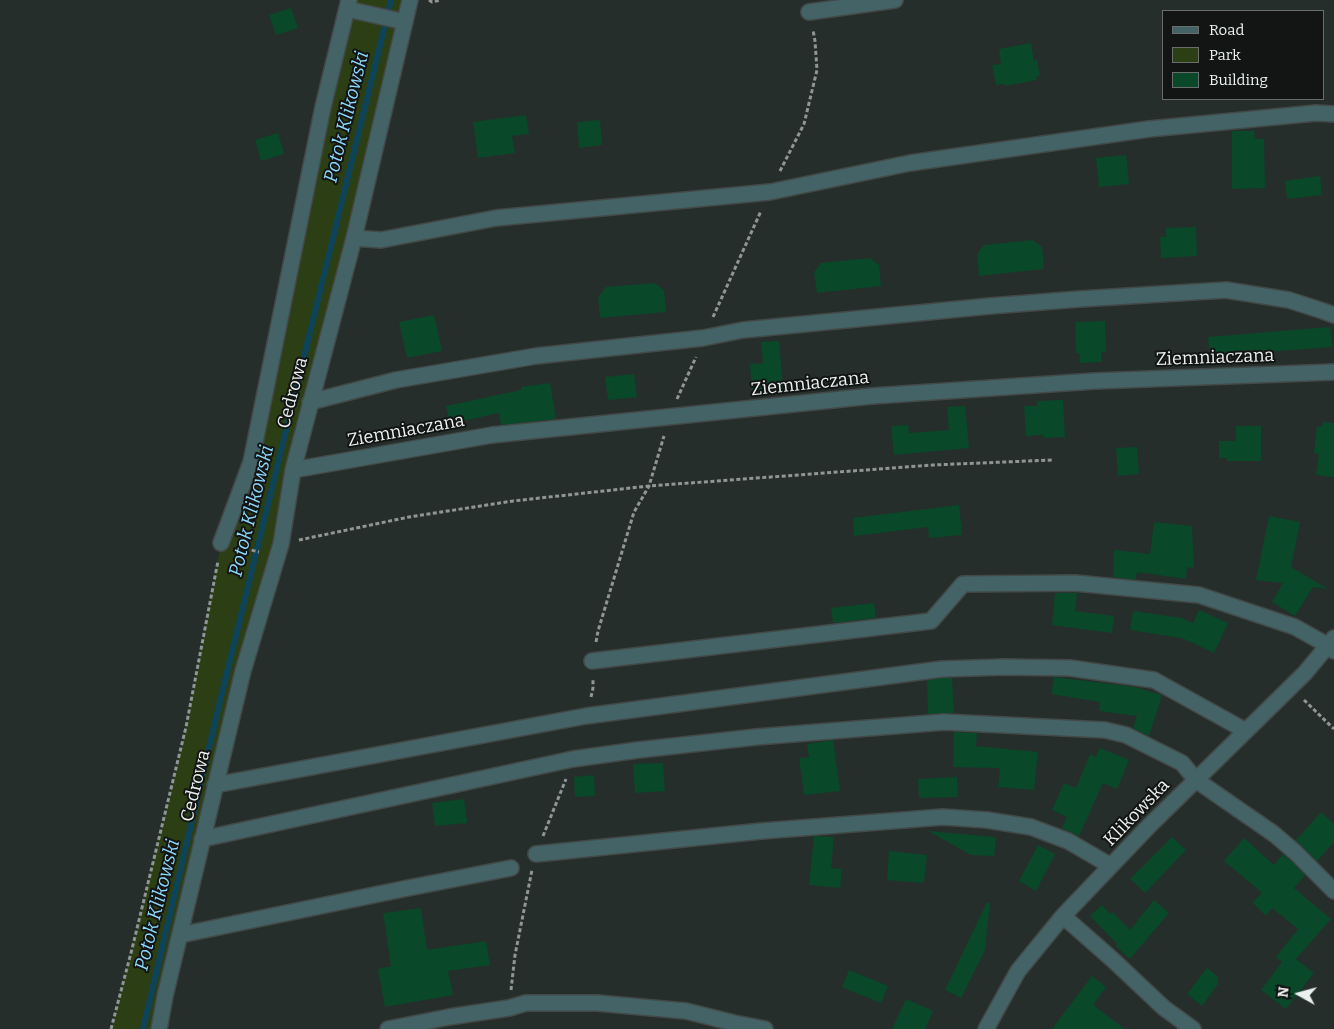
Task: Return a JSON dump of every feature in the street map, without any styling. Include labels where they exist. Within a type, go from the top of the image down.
[{"type":"street","name":"Cedrowa","points":[[159,1029],[165,996],[215,785],[243,671],[279,550],[293,470],[354,238],[410,0]]},
{"type":"street","points":[[809,12],[894,0]]},
{"type":"street","points":[[221,543],[251,462],[323,107],[348,5],[405,22]]},
{"type":"street","points":[[354,238],[381,240],[496,218],[770,192],[910,163],[1149,129],[1316,113],[1334,114]]},
{"type":"street","points":[[310,402],[396,380],[536,356],[704,338],[742,330],[990,306],[1226,290],[1289,300],[1334,315]]},
{"type":"street","name":"Ziemniaczana","points":[[293,470],[492,435],[872,396],[1076,382],[1334,372]]},
{"type":"street","points":[[592,661],[932,621],[963,584],[1075,583],[1199,595],[1295,627],[1332,645]]},
{"type":"street","name":"Klikowska","points":[[986,1029],[1018,971],[1063,916],[1149,826],[1332,645]]},
{"type":"street","points":[[215,785],[586,716],[942,669],[1061,668],[1154,680],[1246,731]]},
{"type":"street","points":[[202,839],[574,759],[756,737],[944,722],[1105,730],[1126,735],[1182,764],[1196,780],[1274,834],[1296,852],[1334,891]]},
{"type":"street","points":[[536,854],[762,831],[943,817],[987,820],[1031,827],[1068,841],[1111,866]]},
{"type":"street","points":[[180,935],[404,888],[511,868]]},
{"type":"street","points":[[1063,916],[1164,1008],[1193,1029]]},
{"type":"street","points":[[388,1029],[508,1008],[526,1003],[597,1003],[686,1011],[765,1029]]},
{"type":"path","points":[[428,0],[432,2],[441,0]]},
{"type":"path","points":[[586,716],[594,688],[592,661],[598,631],[634,512],[649,486],[670,416],[704,338],[770,192],[804,124],[817,70],[815,41],[809,12]]},
{"type":"path","points":[[111,1029],[186,728],[221,543],[279,550],[408,516],[512,501],[649,486],[933,465],[1052,460]]},
{"type":"path","points":[[1291,687],[1334,729]]},
{"type":"path","points":[[508,1008],[515,955],[536,854],[574,759]]},
{"type":"green space","points":[[349,0],[410,0],[159,1029],[111,1029],[186,727],[221,543],[223,514],[254,435]]},
{"type":"building","points":[[291,8],[298,28],[276,35],[269,15]]},
{"type":"building","points":[[1031,43],[1034,61],[1037,60],[1040,76],[1036,77],[1037,80],[1005,86],[1005,84],[996,85],[992,65],[1001,64],[999,49]]},
{"type":"building","points":[[526,115],[529,134],[512,136],[515,153],[478,158],[473,122]]},
{"type":"building","points":[[600,120],[602,145],[579,148],[577,122]]},
{"type":"building","points":[[1232,131],[1254,131],[1255,139],[1264,139],[1265,188],[1232,189]]},
{"type":"building","points":[[278,133],[284,154],[261,161],[255,140]]},
{"type":"building","points":[[1126,155],[1129,184],[1099,187],[1096,158]]},
{"type":"building","points":[[1320,176],[1322,195],[1287,199],[1285,181]]},
{"type":"building","points":[[1196,227],[1197,256],[1161,258],[1160,237],[1166,237],[1166,228]]},
{"type":"building","points":[[1033,240],[1042,247],[1044,269],[979,276],[977,254],[984,245]]},
{"type":"building","points":[[870,258],[879,265],[881,286],[817,293],[814,272],[821,263]]},
{"type":"building","points":[[654,283],[664,290],[666,312],[600,318],[598,297],[606,287]]},
{"type":"building","points":[[434,315],[442,351],[407,358],[399,322]]},
{"type":"building","points":[[1105,321],[1106,352],[1101,352],[1102,362],[1080,363],[1079,353],[1076,353],[1075,322]]},
{"type":"building","points":[[1330,327],[1332,347],[1210,356],[1208,337]]},
{"type":"building","points":[[779,341],[783,389],[752,392],[750,364],[763,363],[761,342]]},
{"type":"building","points":[[634,374],[637,397],[608,400],[605,377]]},
{"type":"building","points":[[550,383],[556,419],[501,425],[499,413],[450,424],[446,406],[521,390],[521,387]]},
{"type":"building","points":[[1063,400],[1065,437],[1044,438],[1044,435],[1026,436],[1024,406],[1037,406],[1037,401]]},
{"type":"building","points":[[965,406],[969,448],[894,455],[891,426],[908,425],[909,433],[949,430],[947,407]]},
{"type":"building","points":[[1323,422],[1334,423],[1334,477],[1316,475],[1319,454],[1314,453],[1317,426],[1322,427]]},
{"type":"building","points":[[1236,426],[1261,426],[1261,461],[1227,461],[1227,458],[1219,458],[1219,441],[1236,441]]},
{"type":"building","points":[[1137,447],[1139,474],[1118,476],[1116,448]]},
{"type":"building","points":[[959,505],[962,535],[929,538],[928,527],[854,536],[853,518]]},
{"type":"building","points":[[1269,516],[1300,522],[1291,567],[1328,589],[1313,587],[1295,616],[1272,602],[1283,583],[1256,580]]},
{"type":"building","points":[[1154,522],[1192,526],[1194,568],[1187,567],[1186,579],[1137,572],[1136,580],[1113,577],[1114,550],[1150,554]]},
{"type":"building","points":[[1055,593],[1077,593],[1075,611],[1114,616],[1112,633],[1052,625]]},
{"type":"building","points":[[874,603],[876,618],[833,623],[831,608]]},
{"type":"building","points":[[1199,610],[1228,623],[1214,653],[1182,638],[1130,630],[1133,611],[1182,618],[1193,623]]},
{"type":"building","points":[[1054,677],[1135,687],[1162,695],[1149,736],[1133,728],[1137,716],[1099,711],[1100,702],[1051,694]]},
{"type":"building","points":[[952,678],[954,713],[928,714],[927,680]]},
{"type":"building","points":[[954,732],[977,733],[976,746],[1038,752],[1034,790],[998,787],[1000,768],[953,767]]},
{"type":"building","points":[[833,740],[840,791],[804,795],[799,758],[809,757],[807,744]]},
{"type":"building","points":[[1100,748],[1129,760],[1117,789],[1103,783],[1079,836],[1062,828],[1067,817],[1052,810],[1064,783],[1076,788],[1090,754],[1096,757]]},
{"type":"building","points":[[663,763],[665,791],[635,793],[633,764]]},
{"type":"building","points":[[594,775],[595,796],[575,797],[574,777]]},
{"type":"building","points":[[957,777],[958,797],[919,798],[918,779]]},
{"type":"building","points":[[464,799],[467,823],[435,826],[432,803]]},
{"type":"building","points":[[1321,812],[1334,824],[1334,842],[1317,861],[1296,840]]},
{"type":"building","points":[[928,831],[996,837],[994,856],[971,855]]},
{"type":"building","points":[[814,836],[834,837],[831,868],[842,869],[840,888],[809,885]]},
{"type":"building","points":[[1172,837],[1186,850],[1145,893],[1130,879]]},
{"type":"building","points":[[1244,838],[1274,865],[1283,854],[1289,859],[1305,875],[1294,888],[1331,919],[1296,959],[1314,973],[1286,1009],[1261,990],[1282,962],[1276,957],[1298,929],[1272,908],[1266,916],[1252,902],[1262,893],[1224,861]]},
{"type":"building","points":[[1038,845],[1055,854],[1036,891],[1019,881]]},
{"type":"building","points":[[889,851],[927,855],[924,883],[887,880]]},
{"type":"building","points":[[1154,900],[1169,913],[1130,959],[1090,916],[1102,905],[1130,930]]},
{"type":"building","points":[[987,902],[990,903],[985,950],[961,998],[945,990]]},
{"type":"building","points":[[421,908],[427,950],[486,941],[490,965],[448,971],[453,995],[385,1007],[378,969],[391,966],[383,913]]},
{"type":"building","points":[[1207,968],[1218,977],[1218,984],[1202,1006],[1187,994]]},
{"type":"building","points":[[849,970],[888,986],[881,1003],[842,987]]},
{"type":"building","points":[[1092,976],[1106,987],[1093,1005],[1125,1029],[1052,1029]]},
{"type":"building","points":[[906,999],[933,1011],[925,1029],[892,1029]]},
{"type":"waterway","name":"Potok Klikowski","points":[[143,1029],[219,705],[391,0]]}]
